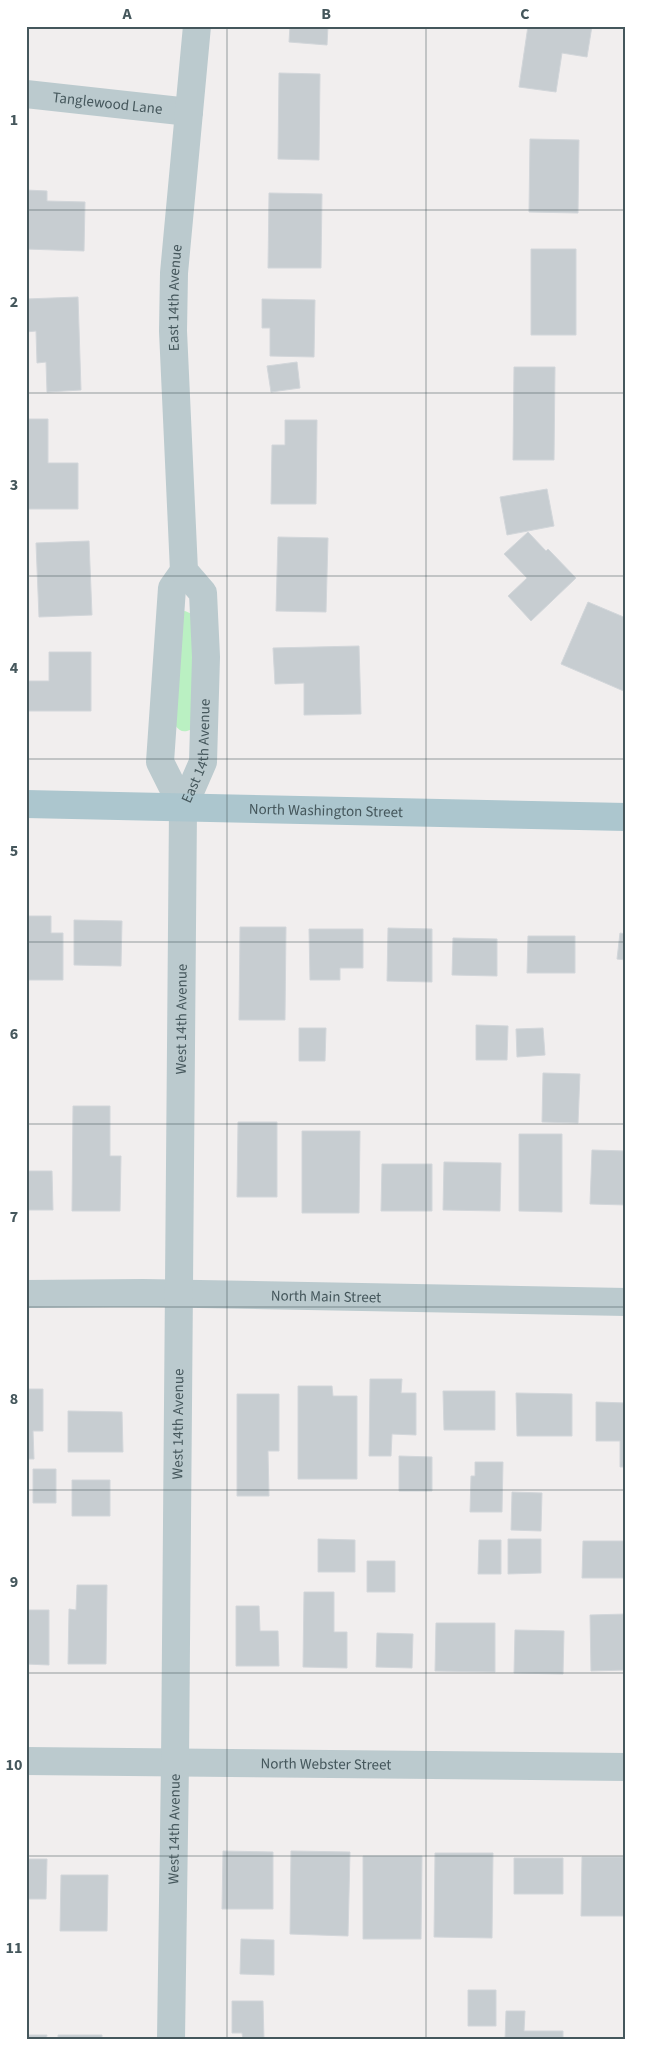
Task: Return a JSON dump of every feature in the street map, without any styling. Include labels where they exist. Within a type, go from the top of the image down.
[{"type":"main road","name":"North Washington Street","points":[[26,804],[626,817]]},
{"type":"street","name":"East 14th Avenue","points":[[183,808],[160,762],[172,588],[184,571],[173,331],[174,273],[197,26]]},
{"type":"street","name":"Tanglewood Lane","points":[[26,94],[189,112]]},
{"type":"street","name":"East 14th Avenue","points":[[183,808],[203,762],[206,657],[203,593],[184,571]]},
{"type":"street","name":"West 14th Avenue","points":[[171,2040],[180,1294],[183,808]]},
{"type":"street","name":"North Main Street","points":[[26,1294],[180,1294],[626,1302]]},
{"type":"street","name":"North Webster Street","points":[[26,1761],[626,1767]]},
{"type":"green space","points":[[185,611],[192,614],[193,627],[192,729],[187,731],[180,730],[175,725],[181,612]]},
{"type":"building","points":[[290,26],[328,26],[327,45],[289,42]]},
{"type":"building","points":[[528,26],[592,26],[587,57],[562,53],[556,92],[519,87]]},
{"type":"building","points":[[279,73],[320,74],[319,160],[278,159]]},
{"type":"building","points":[[530,139],[579,140],[578,213],[529,212]]},
{"type":"building","points":[[26,190],[47,191],[47,201],[85,202],[84,251],[26,249]]},
{"type":"building","points":[[269,193],[322,194],[321,268],[268,268]]},
{"type":"building","points":[[531,249],[576,249],[576,335],[531,335]]},
{"type":"building","points":[[78,297],[81,390],[47,392],[46,362],[37,363],[36,331],[26,332],[26,299]]},
{"type":"building","points":[[262,299],[315,300],[314,357],[270,356],[270,328],[262,328]]},
{"type":"building","points":[[297,362],[300,388],[271,392],[267,366]]},
{"type":"building","points":[[514,367],[555,367],[554,460],[513,460]]},
{"type":"building","points":[[26,419],[48,419],[48,463],[78,463],[78,509],[26,509]]},
{"type":"building","points":[[285,420],[317,420],[316,504],[271,504],[272,445],[285,445]]},
{"type":"building","points":[[547,489],[554,526],[507,535],[500,497]]},
{"type":"building","points":[[528,532],[546,551],[548,549],[576,578],[531,621],[508,596],[527,578],[504,554]]},
{"type":"building","points":[[278,537],[328,538],[326,612],[276,611]]},
{"type":"building","points":[[89,541],[92,615],[39,617],[36,543]]},
{"type":"building","points":[[588,602],[626,618],[626,692],[561,664]]},
{"type":"building","points":[[359,646],[361,714],[304,715],[304,683],[275,684],[273,648]]},
{"type":"building","points":[[49,652],[91,652],[91,711],[26,711],[26,681],[49,681]]},
{"type":"building","points":[[26,916],[51,916],[51,933],[63,933],[63,980],[26,980]]},
{"type":"building","points":[[74,920],[122,921],[121,966],[74,965]]},
{"type":"building","points":[[240,927],[286,927],[285,1020],[239,1020]]},
{"type":"building","points":[[388,928],[432,929],[432,982],[387,981]]},
{"type":"building","points":[[309,929],[363,929],[363,968],[340,968],[340,980],[310,980]]},
{"type":"building","points":[[620,933],[626,934],[626,960],[617,959]]},
{"type":"building","points":[[528,936],[575,936],[575,973],[527,973]]},
{"type":"building","points":[[453,938],[497,939],[497,976],[452,975]]},
{"type":"building","points":[[476,1025],[508,1026],[507,1060],[476,1060]]},
{"type":"building","points":[[299,1028],[326,1028],[325,1061],[299,1061]]},
{"type":"building","points":[[543,1028],[545,1055],[517,1057],[516,1029]]},
{"type":"building","points":[[543,1073],[580,1074],[578,1123],[542,1122]]},
{"type":"building","points":[[73,1106],[110,1106],[110,1156],[121,1156],[120,1211],[72,1211]]},
{"type":"building","points":[[238,1122],[277,1122],[277,1197],[237,1197]]},
{"type":"building","points":[[302,1131],[360,1131],[359,1213],[302,1213]]},
{"type":"building","points":[[519,1134],[562,1134],[562,1212],[519,1211]]},
{"type":"building","points":[[592,1150],[626,1151],[626,1205],[590,1204]]},
{"type":"building","points":[[444,1162],[501,1163],[500,1211],[443,1210]]},
{"type":"building","points":[[382,1164],[432,1164],[432,1211],[381,1211]]},
{"type":"building","points":[[26,1171],[52,1171],[53,1210],[26,1210]]},
{"type":"building","points":[[370,1379],[402,1379],[401,1393],[416,1393],[416,1435],[392,1434],[391,1456],[369,1456]]},
{"type":"building","points":[[298,1386],[332,1386],[333,1396],[357,1396],[357,1479],[298,1479]]},
{"type":"building","points":[[26,1389],[43,1389],[43,1431],[33,1431],[34,1459],[26,1459]]},
{"type":"building","points":[[443,1391],[495,1391],[495,1430],[444,1430]]},
{"type":"building","points":[[516,1393],[572,1394],[572,1436],[517,1436]]},
{"type":"building","points":[[237,1394],[279,1394],[279,1451],[268,1451],[269,1496],[237,1496]]},
{"type":"building","points":[[596,1402],[626,1403],[626,1467],[620,1467],[620,1441],[596,1441]]},
{"type":"building","points":[[68,1411],[122,1412],[123,1452],[68,1452]]},
{"type":"building","points":[[399,1456],[432,1457],[432,1491],[399,1491]]},
{"type":"building","points":[[475,1462],[503,1462],[502,1512],[470,1512],[471,1476],[475,1476]]},
{"type":"building","points":[[33,1469],[56,1469],[56,1503],[33,1503]]},
{"type":"building","points":[[72,1480],[110,1480],[110,1516],[72,1516]]},
{"type":"building","points":[[512,1492],[542,1493],[541,1531],[511,1530]]},
{"type":"building","points":[[318,1539],[355,1540],[355,1572],[318,1572]]},
{"type":"building","points":[[508,1539],[541,1539],[541,1573],[508,1574]]},
{"type":"building","points":[[479,1540],[501,1540],[501,1574],[478,1574]]},
{"type":"building","points":[[583,1541],[626,1541],[626,1578],[582,1578]]},
{"type":"building","points":[[367,1561],[395,1561],[395,1592],[367,1592]]},
{"type":"building","points":[[77,1585],[107,1585],[106,1664],[68,1664],[69,1609],[76,1610]]},
{"type":"building","points":[[304,1592],[334,1592],[334,1632],[347,1632],[347,1668],[303,1667]]},
{"type":"building","points":[[236,1606],[259,1606],[260,1631],[278,1631],[279,1666],[236,1666]]},
{"type":"building","points":[[26,1610],[49,1610],[49,1665],[26,1664]]},
{"type":"building","points":[[626,1614],[626,1670],[591,1671],[590,1615]]},
{"type":"building","points":[[436,1623],[495,1623],[495,1672],[435,1671]]},
{"type":"building","points":[[515,1630],[564,1631],[563,1674],[514,1673]]},
{"type":"building","points":[[377,1633],[413,1634],[412,1668],[376,1667]]},
{"type":"building","points":[[223,1851],[273,1852],[273,1909],[222,1909]]},
{"type":"building","points":[[291,1851],[350,1852],[348,1936],[290,1934]]},
{"type":"building","points":[[435,1853],[493,1853],[492,1938],[434,1937]]},
{"type":"building","points":[[363,1856],[422,1856],[421,1939],[363,1939]]},
{"type":"building","points":[[582,1857],[626,1857],[626,1916],[581,1916]]},
{"type":"building","points":[[514,1858],[563,1858],[563,1894],[514,1894]]},
{"type":"building","points":[[26,1859],[47,1859],[46,1899],[26,1899]]},
{"type":"building","points":[[61,1875],[108,1875],[107,1931],[60,1931]]},
{"type":"building","points":[[241,1939],[274,1940],[274,1975],[240,1974]]},
{"type":"building","points":[[468,1990],[496,1990],[496,2026],[468,2026]]},
{"type":"building","points":[[232,2001],[263,2001],[264,2040],[243,2040],[242,2033],[232,2033]]},
{"type":"building","points":[[506,2011],[525,2011],[524,2031],[563,2031],[563,2040],[505,2040]]},
{"type":"building","points":[[26,2035],[47,2035],[46,2040],[26,2040]]},
{"type":"building","points":[[58,2035],[102,2035],[102,2040],[58,2040]]}]
